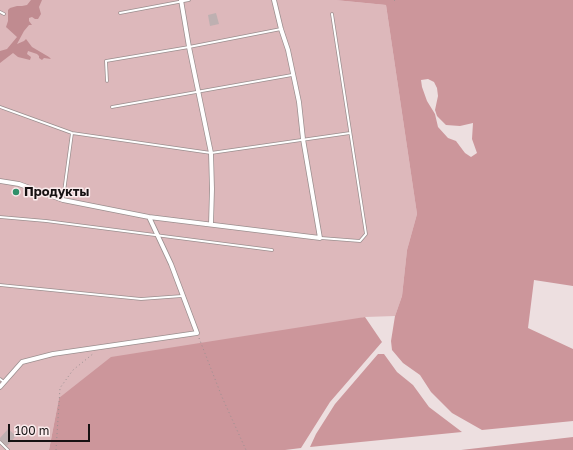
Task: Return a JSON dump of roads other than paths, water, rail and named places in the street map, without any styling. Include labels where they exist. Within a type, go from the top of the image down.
[{"type":"street","points":[[0,181],[19,184],[63,200],[150,217],[320,238],[303,140],[299,102],[288,50],[274,0]]},
{"type":"street","points":[[182,1],[189,47],[211,152],[211,224]]},
{"type":"street","points":[[0,387],[22,362],[53,354],[103,345],[197,332],[171,264],[156,234],[150,217]]},
{"type":"lane","points":[[120,13],[189,0]]},
{"type":"lane","points":[[0,12],[4,14]]},
{"type":"lane","points":[[320,238],[360,241],[366,234],[332,14]]},
{"type":"lane","points":[[107,81],[106,62],[281,29]]},
{"type":"lane","points":[[112,107],[293,75]]},
{"type":"lane","points":[[0,107],[72,133],[211,152],[350,133]]},
{"type":"lane","points":[[63,200],[72,133]]},
{"type":"lane","points":[[0,217],[156,234],[272,250]]},
{"type":"lane","points":[[0,285],[141,299],[184,296]]},
{"type":"lane","points":[[0,379],[4,382]]},
{"type":"lane","points":[[0,442],[8,450]]},
{"type":"place","name":"Продукты","points":[[16,192]]}]
